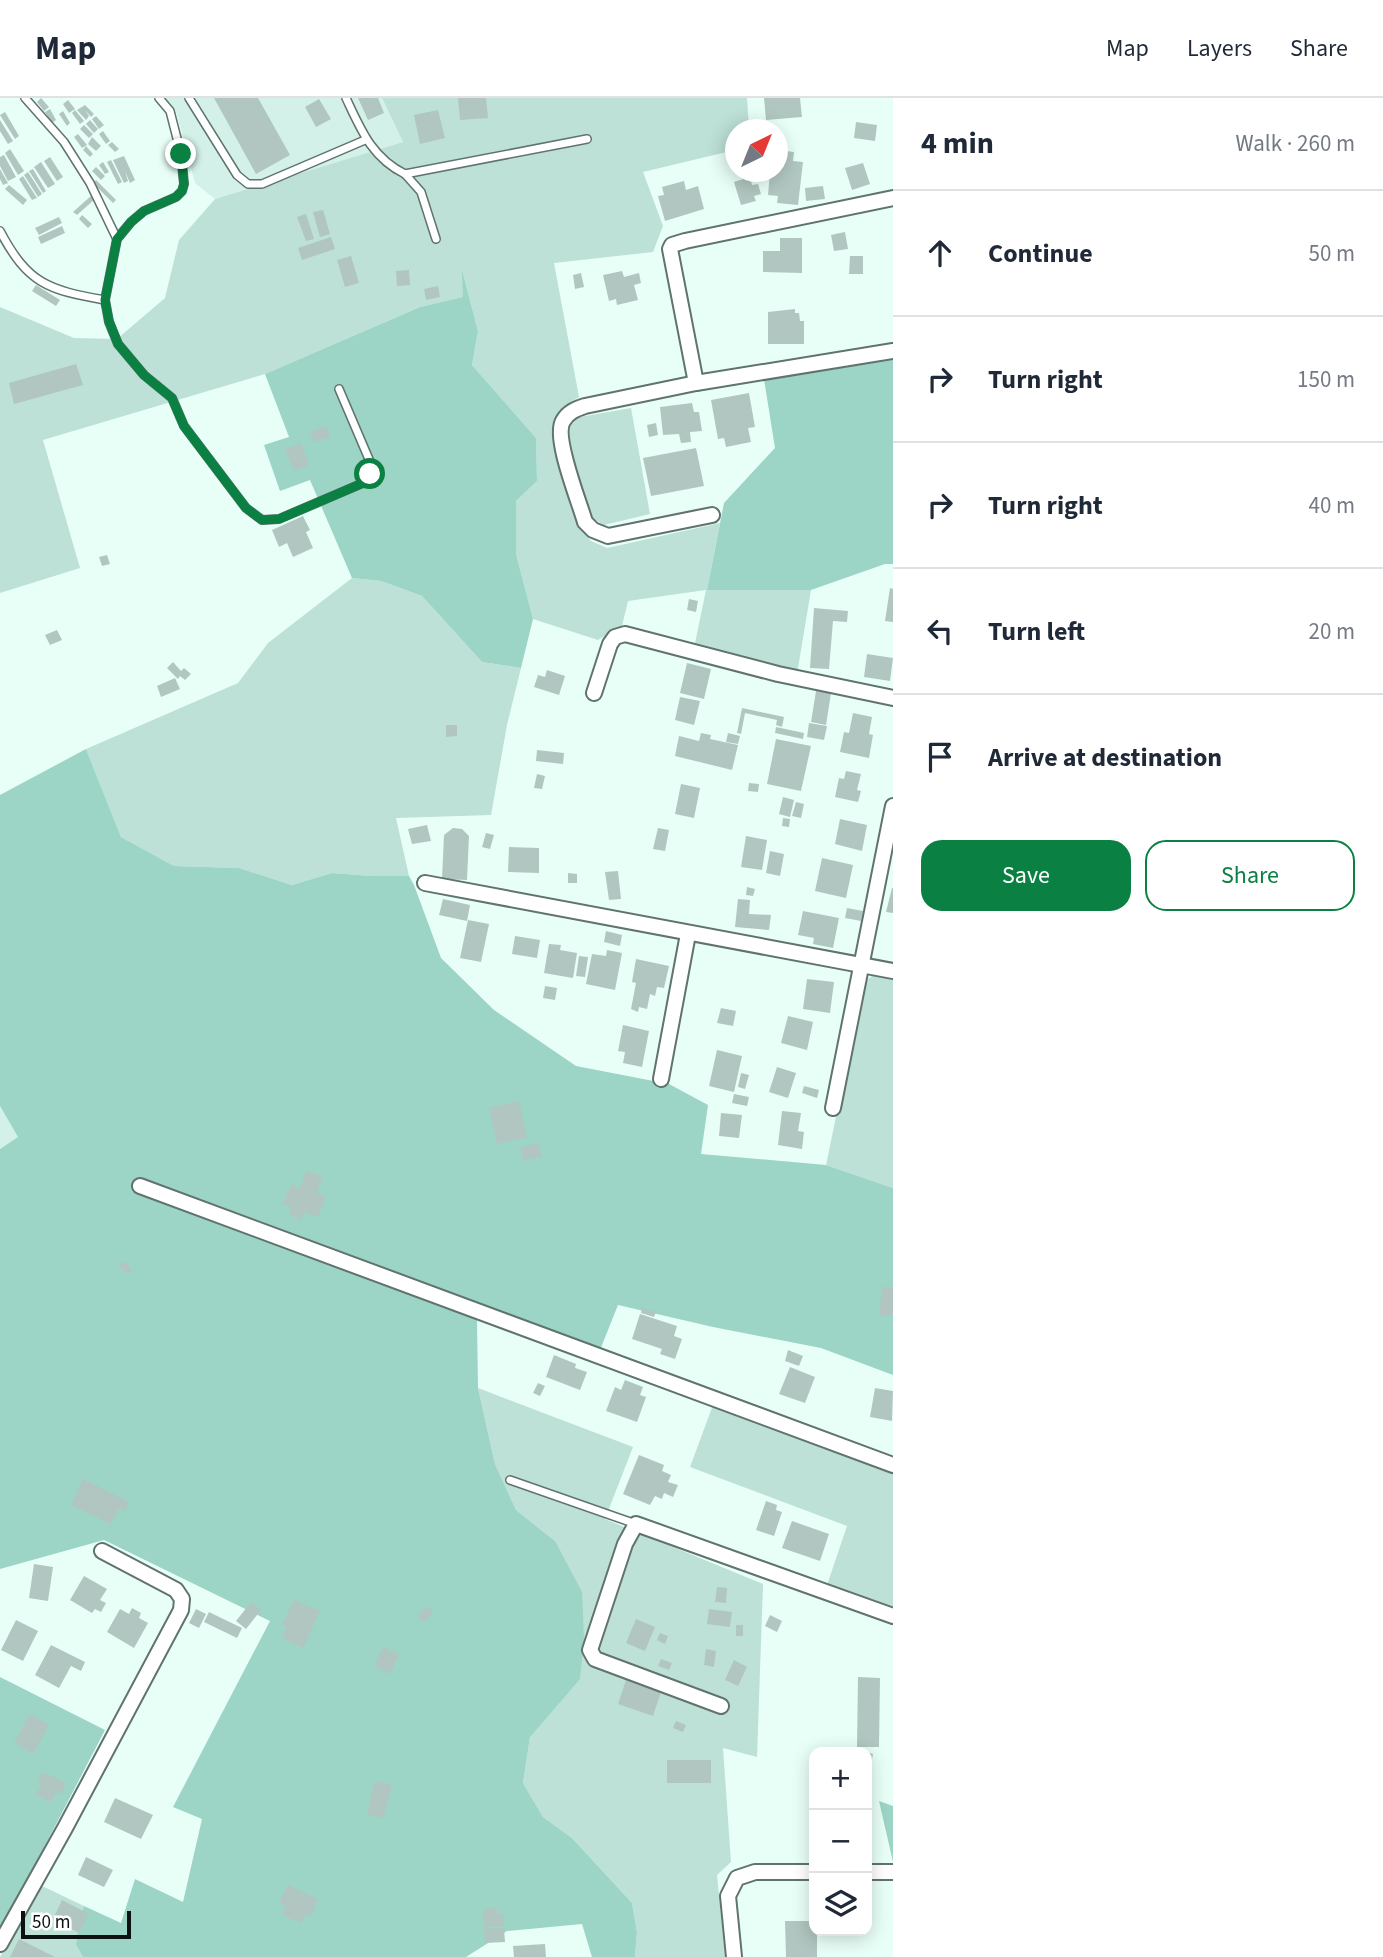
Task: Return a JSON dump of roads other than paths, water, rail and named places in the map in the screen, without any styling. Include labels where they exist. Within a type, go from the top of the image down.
[{"type":"street","points":[[696,383],[671,246],[893,198]]},
{"type":"street","points":[[712,515],[608,536],[593,530],[584,522],[560,438],[561,422],[571,411],[585,406],[696,383],[893,351]]},
{"type":"street","points":[[594,693],[610,644],[615,637],[625,634],[778,674],[893,698]]},
{"type":"street","points":[[834,1108],[893,806]]},
{"type":"street","points":[[425,883],[893,971]]},
{"type":"street","points":[[661,1079],[688,934]]},
{"type":"street","points":[[140,1186],[893,1465]]},
{"type":"street","points":[[721,1706],[594,1659],[590,1650],[625,1544],[636,1524],[893,1616]]},
{"type":"street","points":[[0,1944],[181,1610],[183,1599],[176,1590],[102,1551]]},
{"type":"street","points":[[734,1957],[728,1896],[737,1878],[755,1872],[809,1872]]},
{"type":"street","points":[[872,1872],[893,1872]]},
{"type":"lane","points":[[24,98],[64,142],[90,183],[117,239]]},
{"type":"lane","points":[[159,98],[170,111],[181,154],[184,184],[176,197],[144,211],[117,239],[105,300],[109,321],[118,344],[144,375],[172,398],[184,426],[246,508],[262,520],[279,519],[363,483],[370,474],[371,464],[339,389]]},
{"type":"lane","points":[[189,98],[237,176],[248,184],[262,184],[365,140]]},
{"type":"lane","points":[[346,98],[365,140],[393,168],[405,174],[421,192],[436,239]]},
{"type":"lane","points":[[405,174],[587,139]]},
{"type":"lane","points":[[0,230],[32,277],[49,287],[68,293],[105,300]]},
{"type":"lane","points":[[510,1480],[636,1524]]}]
